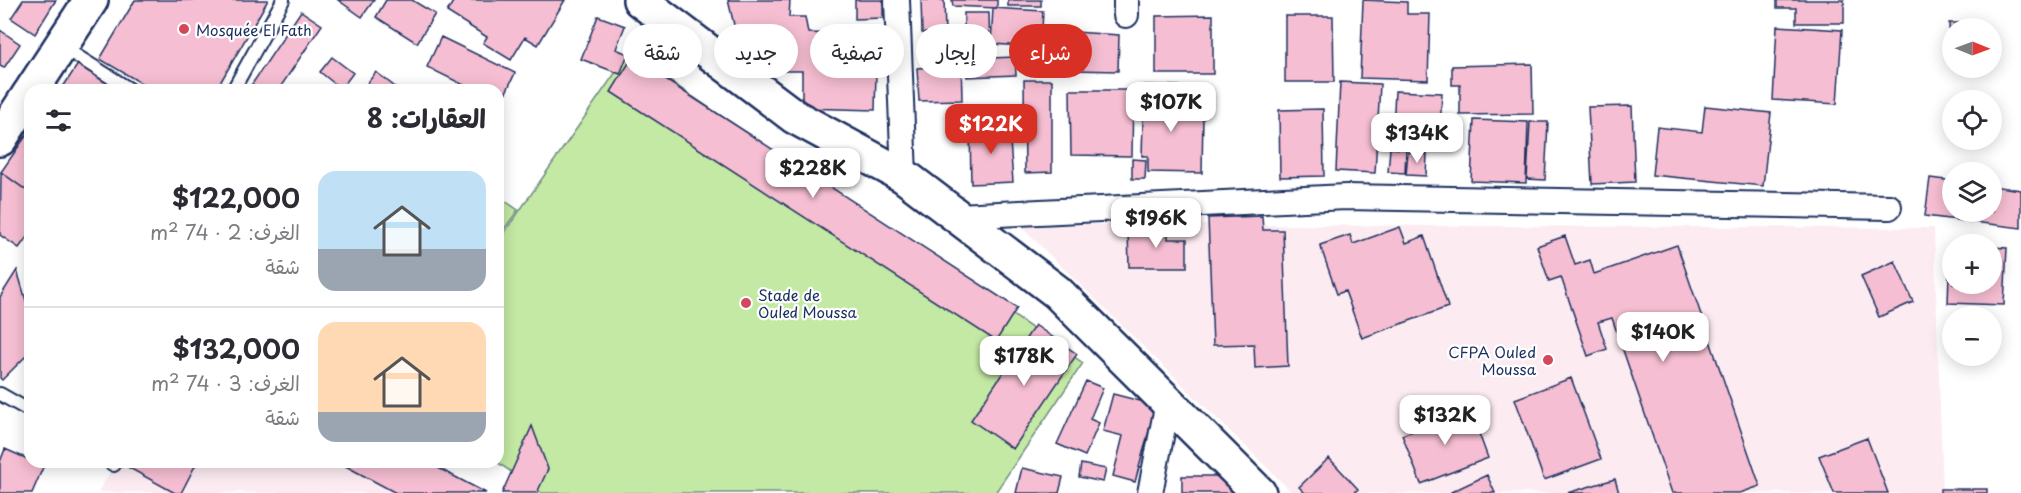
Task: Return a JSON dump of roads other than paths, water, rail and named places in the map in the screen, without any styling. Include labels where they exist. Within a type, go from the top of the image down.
[{"type":"street","points":[[35,84],[91,0]]},
{"type":"street","points":[[640,0],[795,117],[904,176],[1057,292],[1259,493]]},
{"type":"street","points":[[897,0],[904,176]]},
{"type":"street","points":[[0,139],[24,102]]},
{"type":"street","points":[[957,216],[1346,197],[1889,207]]},
{"type":"street","points":[[1150,493],[1168,402]]},
{"type":"lane","points":[[236,84],[283,0]]},
{"type":"lane","points":[[60,45],[122,84]]},
{"type":"lane","points":[[0,394],[24,408]]},
{"type":"place","name":"Mosquée El Fath","points":[[184,29]]},
{"type":"place","name":"Stade de Ouled Moussa","points":[[746,303]]},
{"type":"place","name":"CFPA Ouled Moussa","points":[[1548,360]]}]
